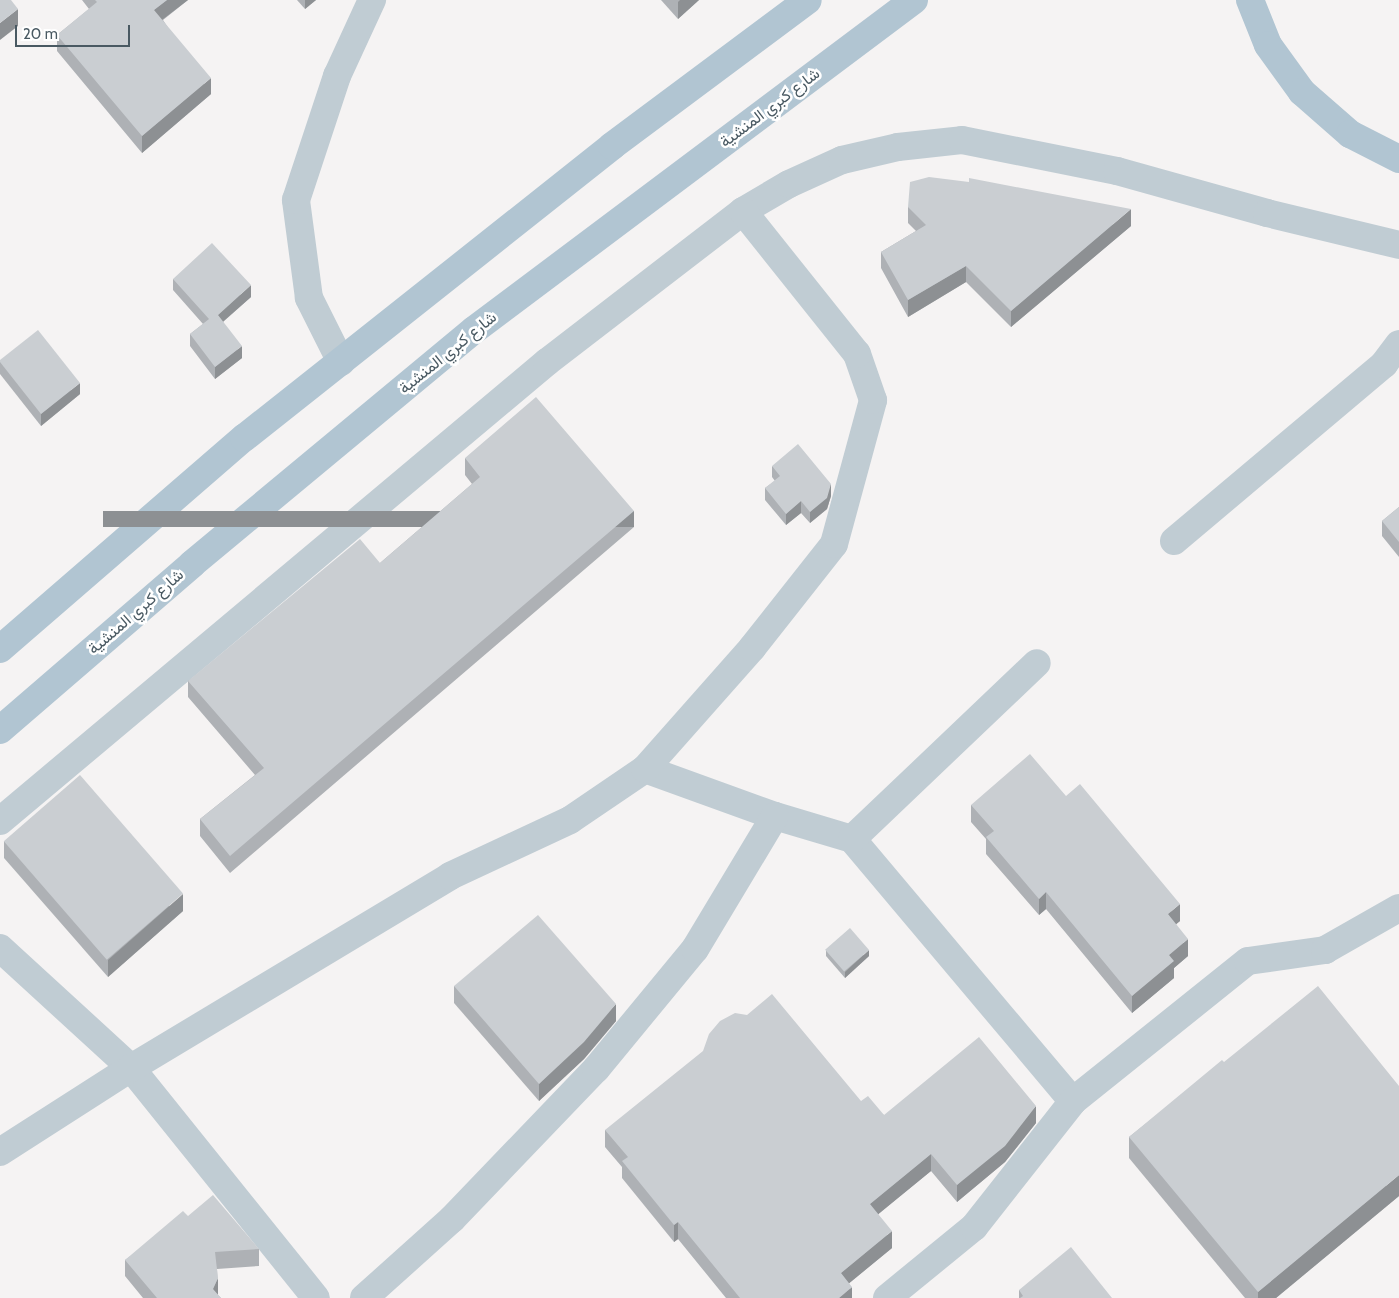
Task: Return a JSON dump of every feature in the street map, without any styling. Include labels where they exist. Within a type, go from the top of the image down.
[{"type":"main road","points":[[0,649],[244,438],[612,146],[808,0]]},
{"type":"main road","name":"شارع كبري المنشية","points":[[0,730],[192,564],[474,330],[914,0]]},
{"type":"main road","points":[[1250,0],[1268,45],[1302,92],[1350,134],[1399,159]]},
{"type":"street","points":[[341,362],[309,298],[296,200],[337,76],[372,0]]},
{"type":"street","points":[[0,821],[547,362],[742,211],[789,184],[842,160],[898,147],[962,140],[1117,171],[1267,213],[1399,245]]},
{"type":"street","points":[[0,1152],[131,1068],[450,876],[570,820],[645,769],[752,648],[834,544],[873,400],[857,354],[742,211]]},
{"type":"street","points":[[1174,541],[1384,364],[1399,344]]},
{"type":"street","points":[[852,839],[1037,664]]},
{"type":"street","points":[[645,769],[775,816],[852,839],[1073,1101]]},
{"type":"street","points":[[364,1298],[452,1219],[596,1069],[695,949],[775,816]]},
{"type":"street","points":[[887,1298],[974,1227],[1073,1101],[1248,961],[1325,950],[1399,908]]},
{"type":"street","points":[[0,948],[131,1068],[316,1298]]},
{"type":"building","points":[[0,0],[11,0],[18,9],[0,23]]},
{"type":"building","points":[[95,0],[167,0],[154,10],[211,78],[142,136],[57,35],[97,2]]},
{"type":"building","points":[[929,177],[969,182],[969,178],[1131,209],[1011,311],[966,266],[908,300],[881,252],[926,225],[908,207],[910,182]]},
{"type":"building","points":[[212,243],[251,285],[218,315],[242,346],[215,367],[190,334],[209,319],[173,279]]},
{"type":"building","points":[[38,330],[80,383],[41,414],[0,362],[0,360]]},
{"type":"building","points":[[536,397],[634,511],[230,856],[200,819],[264,768],[188,681],[360,539],[380,563],[480,477],[465,458]]},
{"type":"building","points":[[798,444],[831,484],[827,498],[810,512],[801,501],[786,514],[765,488],[780,476],[772,466]]},
{"type":"building","points":[[1399,507],[1399,542],[1382,521]]},
{"type":"building","points":[[1030,754],[1066,796],[1080,784],[1180,904],[1168,914],[1188,939],[1169,955],[1174,961],[1132,996],[1046,892],[1039,899],[986,837],[994,831],[971,805]]},
{"type":"building","points":[[80,775],[183,893],[107,960],[4,841]]},
{"type":"building","points":[[538,915],[616,1004],[584,1042],[539,1084],[454,986]]},
{"type":"building","points":[[850,928],[869,950],[844,972],[825,950]]},
{"type":"building","points":[[1318,986],[1399,1086],[1399,1175],[1258,1292],[1129,1137],[1222,1060],[1224,1062]]},
{"type":"building","points":[[772,994],[861,1101],[868,1096],[884,1115],[979,1037],[1036,1106],[1005,1146],[957,1185],[931,1154],[870,1204],[892,1231],[841,1273],[852,1287],[839,1298],[740,1298],[678,1222],[674,1225],[622,1161],[628,1157],[605,1130],[703,1051],[709,1034],[720,1021],[735,1013],[747,1015]]},
{"type":"building","points":[[213,1195],[259,1249],[215,1252],[218,1278],[213,1289],[221,1298],[157,1298],[125,1260],[183,1211],[188,1216]]},
{"type":"building","points":[[1071,1247],[1112,1298],[1020,1298],[1023,1296],[1019,1290]]}]
